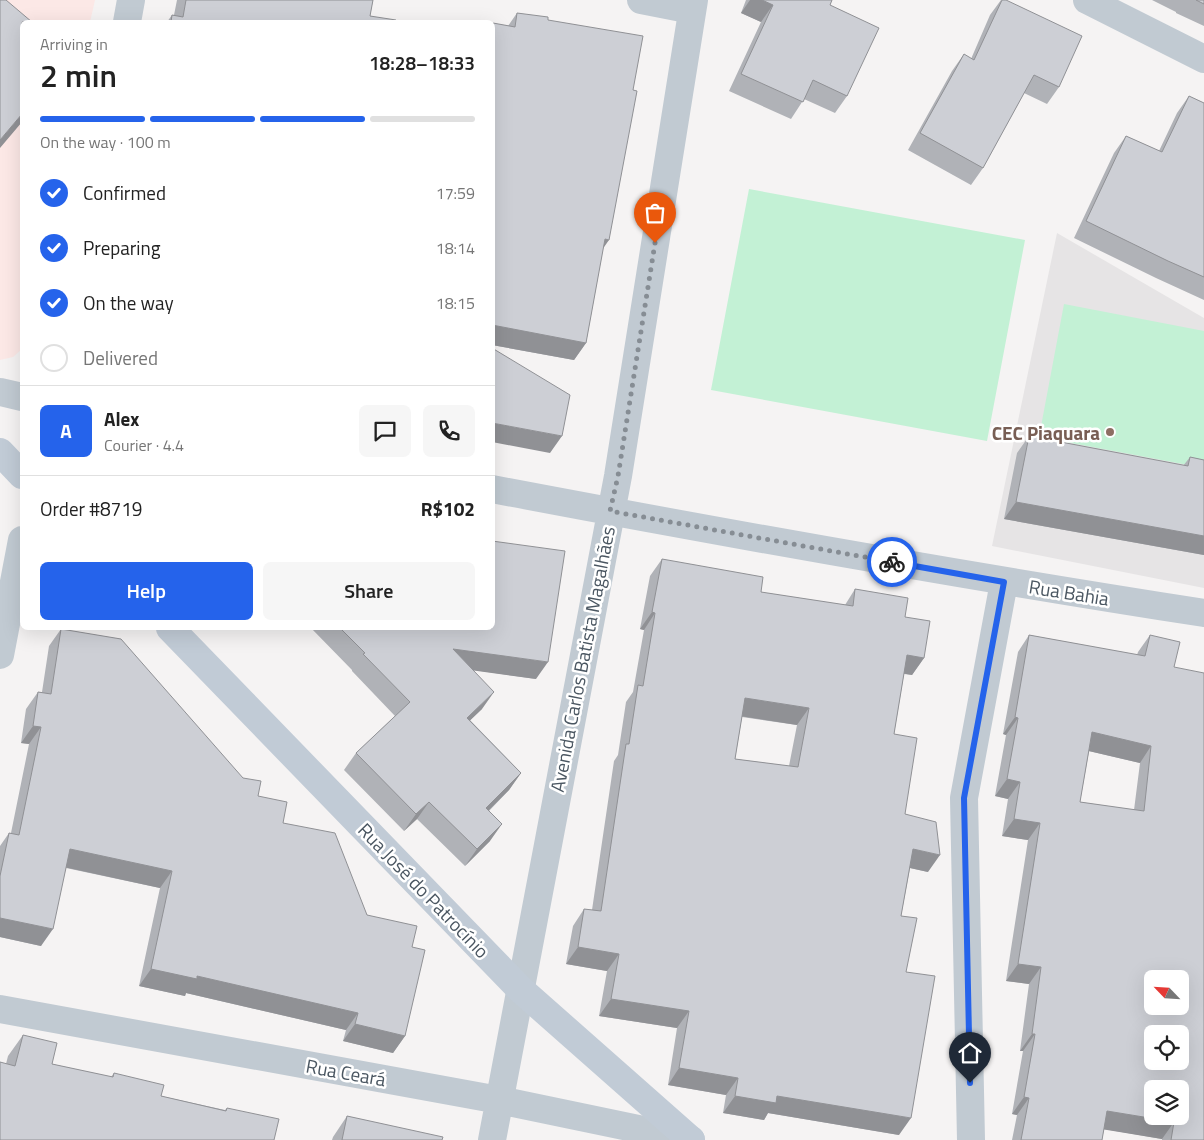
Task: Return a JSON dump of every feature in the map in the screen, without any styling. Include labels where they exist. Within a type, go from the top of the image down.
[{"type":"street","points":[[127,20],[132,0]]},
{"type":"street","points":[[641,0],[693,5]]},
{"type":"street","points":[[1087,0],[1204,59]]},
{"type":"street","name":"Avenida Carlos Batista Magalhães","points":[[492,1140],[618,476],[693,5]]},
{"type":"street","points":[[0,392],[20,397]]},
{"type":"street","points":[[0,452],[20,473]]},
{"type":"street","name":"Rua Bahia","points":[[495,490],[1004,582],[1204,613]]},
{"type":"street","points":[[0,655],[20,550]]},
{"type":"street","points":[[971,1140],[964,798],[1004,582]]},
{"type":"street","name":"Rua José do Patrocínio","points":[[172,630],[520,989],[691,1140]]},
{"type":"street","name":"Rua Ceará","points":[[0,1009],[499,1100],[691,1140]]},
{"type":"shaded area","points":[[0,0],[95,0],[90,20],[20,20],[20,351],[13,357],[0,360]]},
{"type":"shaded area","name":"CEC Piaquara","points":[[1057,233],[1204,318],[1204,588],[992,546]]},
{"type":"green space","points":[[749,189],[1025,240],[987,441],[711,390]]},
{"type":"green space","points":[[1064,304],[1204,331],[1204,468],[1039,437]]},
{"type":"building","points":[[0,0],[6,0],[30,20],[20,20],[20,116],[0,140]]},
{"type":"building","points":[[186,0],[373,0],[370,16],[396,20],[171,20],[172,15],[183,17]]},
{"type":"building","points":[[762,0],[832,0],[830,5],[879,28],[847,96],[813,80],[803,102],[741,74],[773,5]]},
{"type":"building","points":[[1002,0],[1006,0],[1082,36],[1059,87],[1034,75],[983,168],[920,133],[964,54],[974,60]]},
{"type":"building","points":[[1196,0],[1204,0],[1204,4]]},
{"type":"building","points":[[517,13],[548,17],[548,20],[643,36],[633,90],[637,91],[609,240],[605,239],[586,343],[495,326],[495,23],[515,27]]},
{"type":"building","points":[[1189,96],[1204,103],[1204,277],[1086,221],[1126,136],[1162,152]]},
{"type":"building","points":[[495,350],[570,395],[562,436],[495,424]]},
{"type":"building","points":[[1029,436],[1188,466],[1190,457],[1204,460],[1204,536],[1016,502]]},
{"type":"building","points":[[495,541],[565,551],[548,662],[453,649],[494,692],[467,718],[521,773],[486,808],[502,824],[477,849],[429,802],[416,814],[356,753],[410,702],[363,654],[365,653],[342,630],[495,630]]},
{"type":"building","points":[[662,559],[763,577],[761,592],[853,606],[855,589],[908,598],[905,617],[930,621],[924,658],[907,655],[894,734],[917,738],[905,814],[936,822],[940,855],[913,849],[901,916],[917,918],[906,972],[935,976],[911,1118],[777,1096],[776,1103],[735,1096],[738,1078],[679,1068],[689,1011],[611,999],[619,954],[578,947],[584,909],[601,911],[626,744],[629,744],[638,685],[643,686],[655,613],[652,612]],"holes":[[[745,698],[809,708],[798,767],[735,759]]]},
{"type":"building","points":[[61,630],[121,639],[243,778],[261,781],[258,796],[287,802],[283,823],[335,833],[367,915],[417,926],[412,947],[425,950],[405,1036],[355,1024],[358,1013],[197,976],[197,979],[151,969],[172,871],[70,849],[53,929],[0,918],[0,876],[9,833],[19,835],[41,727],[33,726],[38,692],[51,694]]},
{"type":"building","points":[[1029,635],[1145,656],[1150,635],[1180,642],[1174,667],[1204,673],[1204,1140],[1171,1140],[1174,1125],[1189,1125],[1189,1080],[1144,1080],[1144,1117],[1107,1111],[1102,1140],[1021,1140],[1029,1098],[1024,1097],[1035,1034],[1032,1034],[1041,967],[1018,964],[1040,823],[1014,819],[1020,782],[1007,779],[1018,718],[1015,717]],"holes":[[[1092,732],[1151,746],[1144,811],[1080,802]]]},
{"type":"building","points":[[23,1035],[57,1043],[52,1064],[113,1077],[114,1073],[164,1085],[161,1096],[226,1111],[227,1108],[279,1119],[274,1140],[0,1140],[0,1062],[15,1066]]},
{"type":"building","points":[[347,1116],[443,1137],[442,1140],[342,1140]]},
{"type":"way so far","points":[[655,243],[618,476],[610,511],[892,562]]},
{"type":"place","name":"CEC Piaquara","points":[[1110,432]]},
{"type":"route","points":[[892,562],[1004,582],[964,798],[970,1083]]}]
